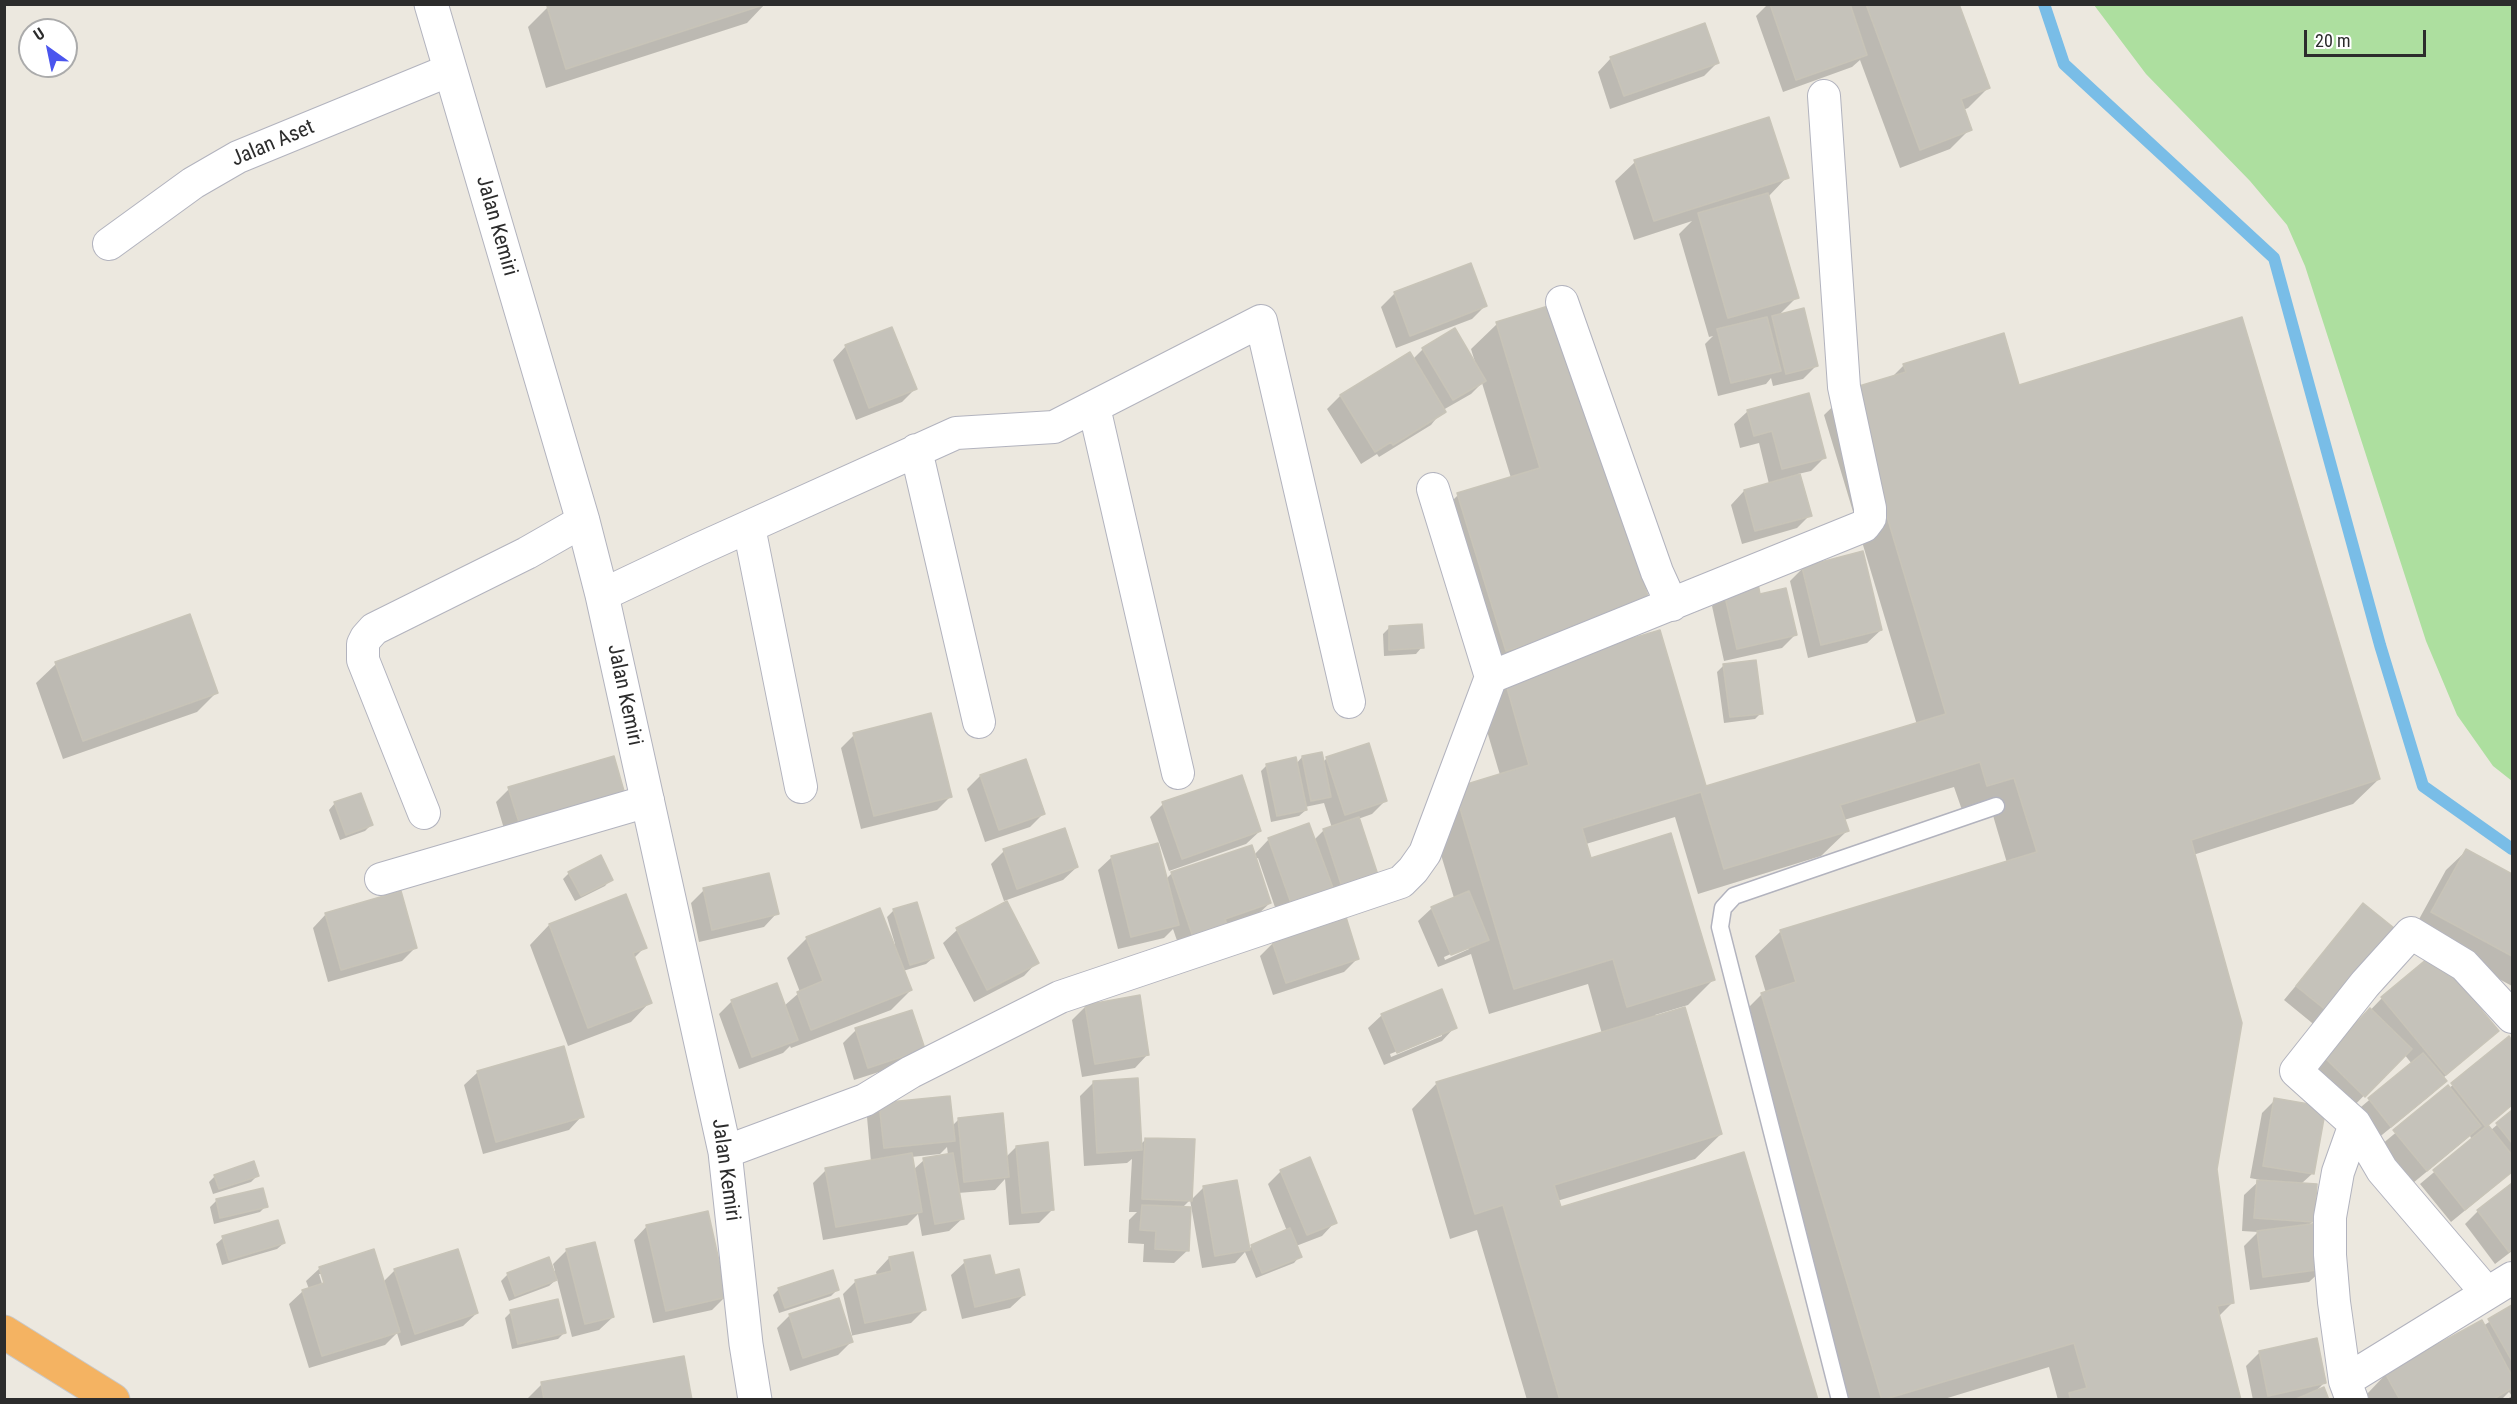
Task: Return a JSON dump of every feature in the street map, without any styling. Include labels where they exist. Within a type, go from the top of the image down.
[{"type":"highway","points":[[4,1332],[113,1400]]},
{"type":"street","name":"Jalan Kemiri","points":[[431,4],[603,595],[725,1152],[746,1344],[755,1400]]},
{"type":"street","name":"Jalan Aset","points":[[109,244],[194,183],[238,157],[450,70]]},
{"type":"street","points":[[1491,677],[1851,532],[1864,526],[1870,518],[1870,508],[1844,387],[1824,96]]},
{"type":"street","points":[[1562,302],[1657,572],[1672,605]]},
{"type":"street","points":[[603,595],[956,433],[1054,427],[1261,321],[1349,702]]},
{"type":"street","points":[[1094,407],[1178,773]]},
{"type":"street","points":[[916,450],[979,722]]},
{"type":"street","points":[[725,1152],[865,1100],[911,1072],[1060,997],[1401,882],[1425,853],[1491,677],[1433,489]]},
{"type":"street","points":[[424,813],[363,660],[363,644],[366,638],[374,629],[526,554],[583,521]]},
{"type":"street","points":[[749,527],[801,786]]},
{"type":"street","points":[[381,879],[648,801]]},
{"type":"street","points":[[2355,1124],[2338,1172],[2330,1217],[2330,1255],[2349,1390],[2500,1286],[2382,1170],[2355,1124],[2296,1071],[2365,984],[2411,933],[2464,965],[2512,1017]]},
{"type":"lane","points":[[1840,1400],[1720,927],[1723,908],[1734,896],[1996,806]]},
{"type":"green space","points":[[2094,5],[2512,5],[2512,781],[2493,766],[2457,715],[2426,641],[2305,266],[2287,225],[2250,181],[2146,74]]},
{"type":"building","points":[[552,4],[766,4],[566,69],[547,6]]},
{"type":"building","points":[[1770,4],[1850,4],[1867,55],[1796,80]]},
{"type":"building","points":[[1866,4],[1959,4],[1990,88],[1961,99],[1972,130],[1920,150]]},
{"type":"building","points":[[1705,23],[1719,63],[1624,96],[1610,57]]},
{"type":"building","points":[[1769,117],[1789,178],[1654,221],[1634,160]]},
{"type":"building","points":[[1768,193],[1799,298],[1728,318],[1698,213]]},
{"type":"building","points":[[1471,263],[1487,306],[1410,336],[1394,292]]},
{"type":"building","points":[[1558,303],[1651,606],[1506,651],[1457,493],[1540,468],[1496,322]]},
{"type":"building","points":[[1804,308],[1818,366],[1786,374],[1772,316]]},
{"type":"building","points":[[1767,317],[1781,371],[1731,383],[1717,329]]},
{"type":"building","points":[[2242,317],[2380,779],[2191,840],[2242,1023],[2217,1169],[2234,1303],[2217,1306],[2241,1400],[2071,1400],[2069,1393],[2087,1388],[2074,1343],[1882,1400],[1761,993],[1796,982],[1780,930],[2037,852],[2014,778],[1987,786],[1980,762],[1840,805],[1849,831],[1724,869],[1701,792],[1582,828],[1591,858],[1671,833],[1715,980],[1627,1007],[1613,959],[1514,989],[1454,788],[1529,765],[1504,677],[1660,630],[1706,786],[1946,714],[1849,389],[1906,372],[1903,364],[2004,333],[2019,385]]},
{"type":"building","points":[[892,327],[917,389],[869,408],[845,345]]},
{"type":"building","points":[[1455,328],[1486,381],[1453,400],[1422,348]]},
{"type":"building","points":[[1410,352],[1446,412],[1393,445],[1391,442],[1375,452],[1340,395]]},
{"type":"building","points":[[1809,393],[1826,458],[1782,469],[1772,431],[1754,436],[1747,410]]},
{"type":"building","points":[[1800,474],[1812,516],[1755,531],[1744,490]]},
{"type":"building","points":[[1863,551],[1882,630],[1821,645],[1802,567]]},
{"type":"building","points":[[1758,584],[1760,594],[1786,588],[1797,635],[1737,649],[1724,592]]},
{"type":"building","points":[[190,614],[218,693],[83,741],[55,662]]},
{"type":"building","points":[[1422,624],[1424,648],[1389,650],[1389,626]]},
{"type":"building","points":[[1756,660],[1763,714],[1730,717],[1723,664]]},
{"type":"building","points":[[931,713],[952,797],[874,816],[853,733]]},
{"type":"building","points":[[1369,743],[1387,801],[1345,815],[1326,757]]},
{"type":"building","points":[[1322,752],[1331,797],[1311,801],[1302,756]]},
{"type":"building","points":[[614,756],[626,798],[521,829],[508,787]]},
{"type":"building","points":[[1296,757],[1307,810],[1277,816],[1266,764]]},
{"type":"building","points":[[1026,759],[1045,814],[999,830],[980,775]]},
{"type":"building","points":[[1242,775],[1261,831],[1182,859],[1162,802]]},
{"type":"building","points":[[361,793],[373,825],[346,835],[334,802]]},
{"type":"building","points":[[1359,817],[1378,875],[1342,887],[1323,829]]},
{"type":"building","points":[[1309,823],[1333,888],[1291,903],[1268,838]]},
{"type":"building","points":[[1065,828],[1078,867],[1017,889],[1003,849]]},
{"type":"building","points":[[1158,843],[1179,925],[1131,937],[1111,856]]},
{"type":"building","points":[[1252,845],[1271,903],[1225,919],[1230,935],[1196,946],[1171,872]]},
{"type":"building","points":[[2466,849],[2512,874],[2512,956],[2431,912]]},
{"type":"building","points":[[601,855],[613,880],[581,896],[568,872]]},
{"type":"building","points":[[769,873],[779,914],[712,930],[703,888]]},
{"type":"building","points":[[401,891],[417,948],[341,970],[325,913]]},
{"type":"building","points":[[1469,891],[1489,940],[1451,955],[1431,907]]},
{"type":"building","points":[[626,894],[647,948],[633,953],[652,1003],[588,1028],[549,924]]},
{"type":"building","points":[[1007,901],[1039,963],[987,990],[956,928]]},
{"type":"building","points":[[917,902],[934,958],[910,965],[893,909]]},
{"type":"building","points":[[2363,903],[2399,932],[2332,1015],[2296,986]]},
{"type":"building","points":[[880,908],[912,990],[811,1030],[797,992],[823,981],[806,937]]},
{"type":"building","points":[[1346,917],[1359,959],[1286,983],[1272,941]]},
{"type":"building","points":[[2434,953],[2499,1031],[2446,1075],[2381,997]]},
{"type":"building","points":[[777,983],[798,1040],[752,1057],[731,1000]]},
{"type":"building","points":[[1442,989],[1457,1028],[1397,1053],[1381,1014]]},
{"type":"building","points":[[1140,995],[1149,1055],[1095,1064],[1085,1005]]},
{"type":"building","points":[[1685,1007],[1722,1134],[1554,1185],[1561,1207],[1744,1152],[1818,1400],[1560,1400],[1503,1205],[1475,1214],[1436,1082]]},
{"type":"building","points":[[2370,1008],[2412,1049],[2365,1097],[2324,1057]]},
{"type":"building","points":[[912,1010],[925,1049],[868,1068],[855,1028]]},
{"type":"building","points":[[2509,1036],[2512,1041],[2512,1105],[2486,1127],[2451,1083]]},
{"type":"building","points":[[564,1046],[584,1117],[496,1142],[477,1071]]},
{"type":"building","points":[[2423,1053],[2447,1081],[2391,1127],[2368,1098]]},
{"type":"building","points":[[1138,1078],[1142,1150],[1097,1153],[1093,1081]]},
{"type":"building","points":[[2448,1085],[2481,1126],[2427,1171],[2393,1130]]},
{"type":"building","points":[[950,1096],[955,1141],[884,1148],[879,1103]]},
{"type":"building","points":[[2274,1098],[2326,1107],[2314,1174],[2263,1166]]},
{"type":"building","points":[[2512,1110],[2512,1143],[2496,1123]]},
{"type":"building","points":[[1003,1113],[1009,1177],[964,1182],[958,1118]]},
{"type":"building","points":[[2488,1125],[2512,1155],[2512,1172],[2465,1210],[2433,1170]]},
{"type":"building","points":[[1145,1138],[1195,1139],[1192,1201],[1142,1199]]},
{"type":"building","points":[[1048,1142],[1054,1210],[1022,1213],[1016,1146]]},
{"type":"building","points":[[912,1153],[922,1212],[836,1227],[825,1168]]},
{"type":"building","points":[[953,1153],[964,1219],[935,1224],[923,1158]]},
{"type":"building","points":[[1310,1157],[1337,1223],[1307,1235],[1280,1170]]},
{"type":"building","points":[[254,1161],[259,1176],[219,1189],[214,1175]]},
{"type":"building","points":[[1237,1180],[1250,1250],[1215,1256],[1203,1186]]},
{"type":"building","points":[[2257,1180],[2317,1184],[2314,1222],[2254,1218]]},
{"type":"building","points":[[2512,1183],[2512,1249],[2509,1252],[2477,1210]]},
{"type":"building","points":[[263,1188],[268,1207],[220,1218],[216,1199]]},
{"type":"building","points":[[1142,1205],[1191,1207],[1189,1251],[1155,1249],[1156,1231],[1140,1230]]},
{"type":"building","points":[[708,1211],[727,1297],[666,1311],[646,1225]]},
{"type":"building","points":[[278,1220],[285,1243],[229,1260],[222,1236]]},
{"type":"building","points":[[2319,1223],[2324,1269],[2263,1277],[2257,1231]]},
{"type":"building","points":[[1290,1228],[1302,1257],[1262,1273],[1251,1245]]},
{"type":"building","points":[[595,1242],[614,1317],[585,1324],[566,1249]]},
{"type":"building","points":[[374,1249],[400,1332],[322,1356],[302,1290],[324,1283],[319,1267]]},
{"type":"building","points":[[458,1249],[478,1313],[415,1334],[394,1269]]},
{"type":"building","points":[[913,1252],[926,1310],[865,1323],[855,1280],[892,1271],[889,1257]]},
{"type":"building","points":[[990,1255],[995,1275],[1019,1269],[1025,1295],[975,1307],[964,1260]]},
{"type":"building","points":[[549,1257],[557,1280],[515,1296],[507,1273]]},
{"type":"building","points":[[833,1270],[839,1290],[785,1308],[778,1288]]},
{"type":"building","points":[[839,1298],[853,1342],[803,1358],[789,1314]]},
{"type":"building","points":[[558,1299],[566,1333],[518,1344],[510,1310]]},
{"type":"building","points":[[2512,1305],[2512,1361],[2488,1319]]},
{"type":"building","points":[[2482,1320],[2512,1376],[2512,1388],[2492,1400],[2400,1400],[2385,1373]]},
{"type":"building","points":[[2317,1338],[2326,1383],[2268,1396],[2259,1351]]},
{"type":"building","points":[[684,1356],[692,1400],[544,1400],[541,1382]]},
{"type":"building","points":[[2324,1387],[2329,1400],[2294,1400]]},
{"type":"waterway","points":[[2044,4],[2064,64],[2274,258],[2380,645],[2423,786],[2512,849]]}]
